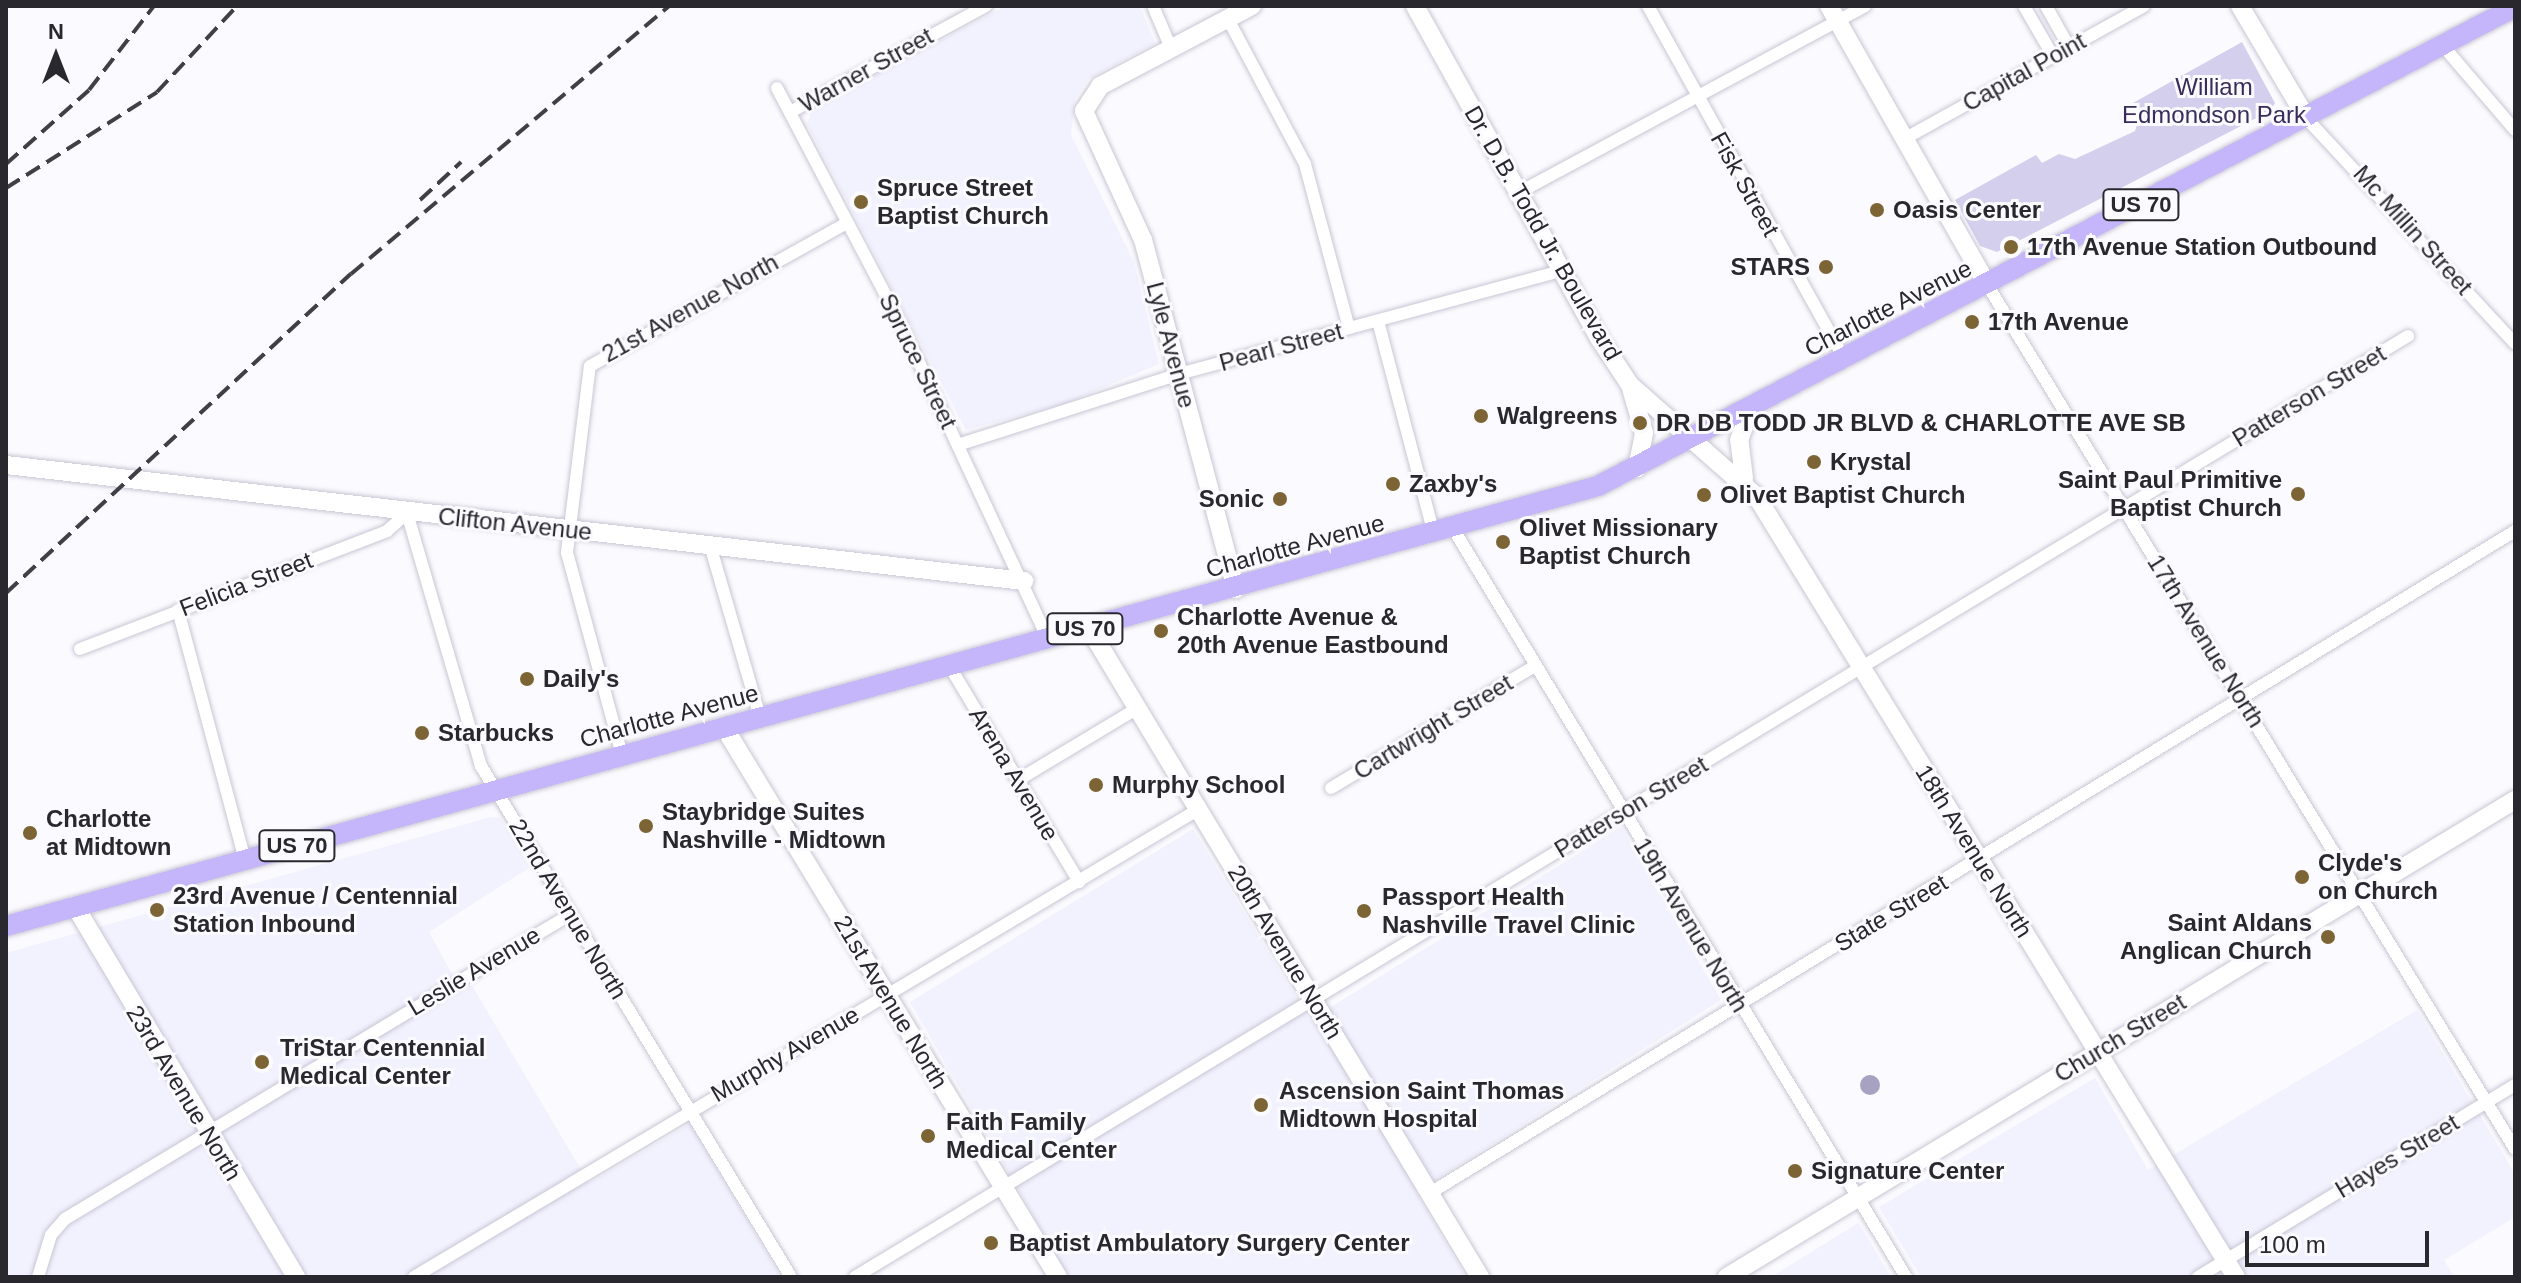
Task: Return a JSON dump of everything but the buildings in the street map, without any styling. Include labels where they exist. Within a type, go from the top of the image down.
[{"type":"main road","points":[[1171,48],[1252,6]]},
{"type":"main road","name":"Dr. D.B. Todd Jr. Boulevard","points":[[1415,6],[1561,271],[1630,385],[1696,440]]},
{"type":"main road","points":[[2240,6],[2307,119]]},
{"type":"main road","name":"Charlotte Avenue","points":[[6,926],[1444,532],[1637,468],[1696,440],[2515,7]]},
{"type":"main road","name":"17th Avenue North","points":[[1833,14],[1988,286]]},
{"type":"main road","name":"Lyle Avenue","points":[[1171,48],[1100,86],[1084,111],[1090,136],[1134,212],[1236,589]]},
{"type":"main road","points":[[1630,385],[1644,433],[1637,468]]},
{"type":"main road","points":[[1744,478],[1739,440],[1751,409]]},
{"type":"main road","name":"18th Avenue North","points":[[1696,440],[1744,478],[2236,1277]]},
{"type":"main road","name":"Clifton Avenue","points":[[6,465],[1024,581]]},
{"type":"main road","name":"20th Avenue North","points":[[1089,628],[1480,1277]]},
{"type":"main road","name":"21st Avenue North","points":[[724,727],[1058,1277]]},
{"type":"main road","name":"Church Street","points":[[1727,1277],[2515,800]]},
{"type":"main road","name":"23rd Avenue North","points":[[75,906],[296,1277]]},
{"type":"street","name":"Warner Street","points":[[790,112],[986,6]]},
{"type":"street","points":[[1153,6],[1171,48]]},
{"type":"street","name":"Fisk Street","points":[[1648,6],[1845,360]]},
{"type":"street","points":[[1518,193],[1696,95],[1833,14],[1865,6]]},
{"type":"street","points":[[2024,6],[2053,56]]},
{"type":"street","points":[[2046,6],[2069,47]]},
{"type":"street","name":"Capital Point","points":[[1904,139],[2144,6]]},
{"type":"street","points":[[1228,19],[1299,149],[1349,328]]},
{"type":"street","points":[[2444,47],[2515,130]]},
{"type":"street","name":"Spruce Street","points":[[777,88],[958,445],[1024,581],[1048,639]]},
{"type":"street","name":"Mc Millin Street","points":[[2307,119],[2515,344]]},
{"type":"street","name":"21st Avenue North","points":[[622,755],[568,557],[595,358],[847,223]]},
{"type":"street","name":"Pearl Street","points":[[958,445],[1179,374],[1561,271]]},
{"type":"street","name":"17th Avenue North","points":[[1988,286],[2515,1149]]},
{"type":"street","name":"19th Avenue North","points":[[1378,321],[1444,532],[1535,666],[1906,1277]]},
{"type":"street","name":"Patterson Street","points":[[855,1277],[2408,336]]},
{"type":"street","name":"Felicia Street","points":[[80,649],[387,531],[407,513]]},
{"type":"street","name":"22nd Avenue North","points":[[407,513],[481,766],[791,1277]]},
{"type":"street","name":"State Street","points":[[1430,1193],[2515,531]]},
{"type":"street","points":[[710,545],[760,717]]},
{"type":"street","points":[[178,610],[245,860]]},
{"type":"street","name":"Cartwright Street","points":[[1331,788],[1535,666]]},
{"type":"street","name":"Arena Avenue","points":[[950,667],[1079,882]]},
{"type":"street","points":[[1018,780],[1138,708]]},
{"type":"street","name":"Murphy Avenue","points":[[414,1277],[1199,809]]},
{"type":"street","name":"Leslie Avenue","points":[[38,1277],[51,1235],[65,1219],[571,914]]},
{"type":"street","name":"Hayes Street","points":[[2198,1277],[2515,1085]]},
{"type":"shaded area","points":[[1005,6],[1140,6],[1155,43],[1088,79],[1075,99],[1071,135],[1134,262],[1159,364],[1064,404],[966,430],[807,124],[812,109]]},
{"type":"shaded area","name":"TriStar Centennial Medical Center","points":[[491,817],[500,818],[532,866],[429,932],[460,989],[471,984],[589,1183],[690,1124],[781,1277],[6,1277],[6,953]]},
{"type":"shaded area","name":"Ascension Saint Thomas Midtown Hospital","points":[[1621,827],[1721,1000],[1416,1192],[1466,1277],[1069,1277],[910,1002],[1193,829],[1310,1020]]},
{"type":"shaded area","points":[[2417,1010],[2515,1174],[2515,1217],[2444,1260],[2454,1277],[1921,1277],[1879,1207],[2095,1078],[2148,1170]]},
{"type":"shaded area","points":[[1870,1075],[1877,1078],[1880,1085],[1877,1092],[1870,1095],[1863,1092],[1860,1085],[1863,1078]]},
{"type":"shaded area","points":[[1858,1223],[1891,1277],[1771,1277]]},
{"type":"green space","name":"William Edmondson Park","points":[[2242,42],[2275,103],[2270,111],[1997,252],[1980,246],[1955,200],[2036,155],[2042,163],[2059,154],[2075,159],[2135,131],[2140,115],[2133,103]]},
{"type":"railway","points":[[6,164],[89,90],[154,6]]},
{"type":"railway","points":[[6,188],[157,92],[237,6]]},
{"type":"railway","points":[[6,593],[351,274],[669,6]]},
{"type":"railway","points":[[420,200],[461,162]]},
{"type":"place","name":"Spruce Street Baptist Church","points":[[861,202]]},
{"type":"place","name":"Oasis Center","points":[[1877,210]]},
{"type":"place","name":"17th Avenue Station Outbound","points":[[2011,247]]},
{"type":"place","name":"STARS","points":[[1826,267]]},
{"type":"place","name":"17th Avenue","points":[[1972,322]]},
{"type":"place","name":"Walgreens","points":[[1481,416]]},
{"type":"place","name":"DR DB TODD JR BLVD & CHARLOTTE AVE SB","points":[[1640,423]]},
{"type":"place","name":"Krystal","points":[[1814,462]]},
{"type":"place","name":"Zaxby's","points":[[1393,484]]},
{"type":"place","name":"Saint Paul Primitive Baptist Church","points":[[2298,494]]},
{"type":"place","name":"Olivet Baptist Church","points":[[1704,495]]},
{"type":"place","name":"Sonic","points":[[1280,499]]},
{"type":"place","name":"Olivet Missionary Baptist Church","points":[[1503,542]]},
{"type":"place","name":"Charlotte Avenue & 20th Avenue Eastbound","points":[[1161,631]]},
{"type":"place","name":"Daily's","points":[[527,679]]},
{"type":"place","name":"Starbucks","points":[[422,733]]},
{"type":"place","name":"Murphy School","points":[[1096,785]]},
{"type":"place","name":"Staybridge Suites Nashville - Midtown","points":[[646,826]]},
{"type":"place","name":"Charlotte at Midtown","points":[[30,833]]},
{"type":"place","name":"Clyde's on Church","points":[[2302,877]]},
{"type":"place","name":"23rd Avenue / Centennial Station Inbound","points":[[157,910]]},
{"type":"place","name":"Passport Health Nashville Travel Clinic","points":[[1364,911]]},
{"type":"place","name":"Saint Aldans Anglican Church","points":[[2328,937]]},
{"type":"place","name":"TriStar Centennial Medical Center","points":[[262,1062]]},
{"type":"place","name":"Ascension Saint Thomas Midtown Hospital","points":[[1261,1105]]},
{"type":"place","name":"Faith Family Medical Center","points":[[928,1136]]},
{"type":"place","name":"Signature Center","points":[[1795,1171]]},
{"type":"place","name":"Baptist Ambulatory Surgery Center","points":[[991,1243]]}]
